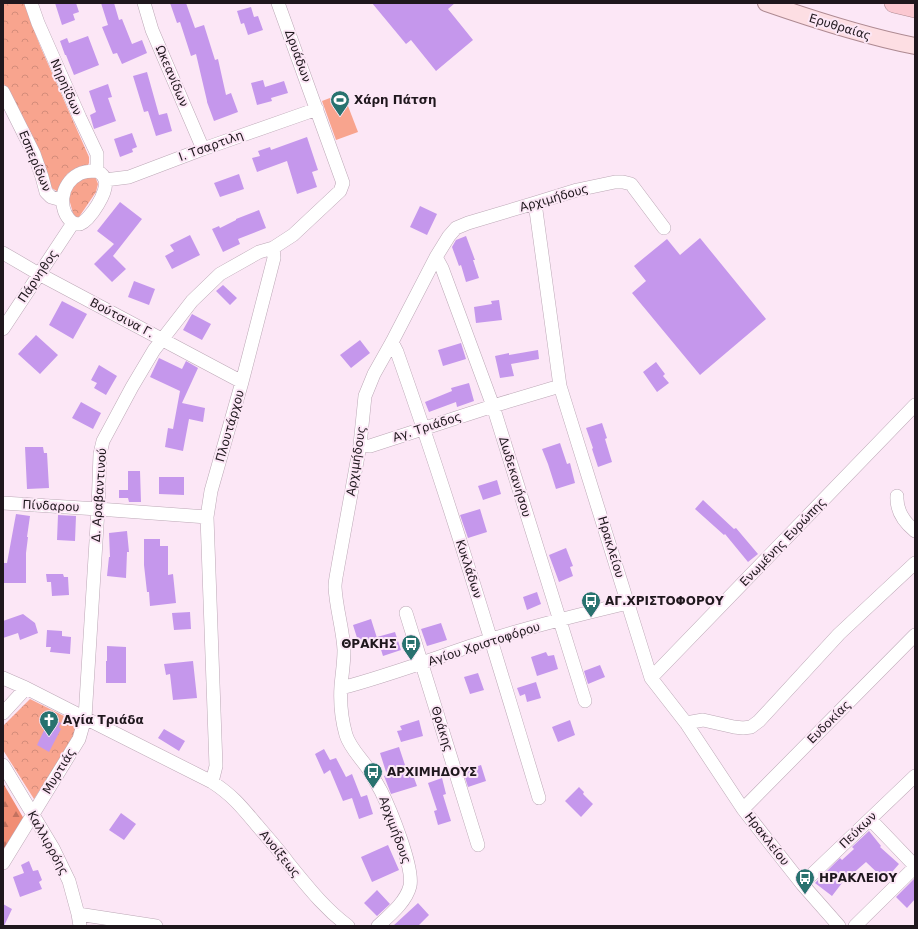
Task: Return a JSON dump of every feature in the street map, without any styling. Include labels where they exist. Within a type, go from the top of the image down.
[{"type":"main road","name":"Ερυθραίας","points":[[766,3],[840,28],[889,41],[915,46]]},
{"type":"street","name":"Νηρηϊδων","points":[[31,3],[41,30],[97,154],[101,175]]},
{"type":"street","name":"Ωκεανίδων","points":[[144,3],[152,30],[203,149]]},
{"type":"street","name":"Δρυάδων","points":[[278,3],[317,109]]},
{"type":"street","name":"Εσπερίδων","points":[[3,92],[34,154],[46,192],[51,197],[62,200]]},
{"type":"street","name":"Ι. Τσαρτιλη","points":[[101,175],[129,177],[317,109]]},
{"type":"street","points":[[273,248],[293,235],[340,191],[343,183],[317,109]]},
{"type":"street","points":[[85,172],[101,175],[105,189],[95,209],[79,224],[73,223],[65,214],[62,200],[63,191],[70,181],[80,173],[85,172]]},
{"type":"street","name":"Αρχιμήδους","points":[[378,926],[404,898],[410,886],[410,873],[394,822],[381,790],[346,736],[341,702],[344,651],[335,586],[360,445],[365,396],[374,374],[436,257],[449,236],[456,228],[577,190],[615,182],[623,182],[631,184],[664,228]]},
{"type":"street","name":"Ηρακλείου","points":[[535,203],[560,386],[651,678],[686,723],[743,809],[802,884],[839,926]]},
{"type":"street","name":"Πάρνηθος","points":[[3,328],[73,223]]},
{"type":"street","name":"Δ. Αραβαντινού","points":[[85,718],[101,446],[132,386],[154,350],[192,301],[220,274],[259,252],[273,248]]},
{"type":"street","name":"Πλουτάρχου","points":[[212,782],[216,766],[206,517],[211,491],[242,382],[274,258],[273,248]]},
{"type":"street","name":"Βούτσινα Γ.","points":[[3,253],[39,274],[242,382]]},
{"type":"street","name":"Δωδεκανήσου","points":[[436,257],[442,268],[493,406],[584,701]]},
{"type":"street","name":"Κυκλάδων","points":[[392,342],[424,428],[539,798]]},
{"type":"street","name":"Αγ. Τριάδος","points":[[360,445],[370,446],[560,386]]},
{"type":"street","name":"Ενωμένης Ευρώπης","points":[[651,678],[915,405]]},
{"type":"street","points":[[897,496],[898,510],[907,524],[915,531]]},
{"type":"street","name":"Πίνδαρου","points":[[3,503],[206,517]]},
{"type":"street","points":[[686,723],[703,720],[734,727],[751,727],[759,721],[839,634],[915,563]]},
{"type":"street","name":"Αγίου Χριστοφόρου","points":[[341,688],[421,664],[491,640],[560,620],[628,603]]},
{"type":"street","name":"Θράκης","points":[[406,613],[478,845]]},
{"type":"street","name":"Ευδοκίας","points":[[743,809],[915,635]]},
{"type":"street","name":"Ανοίξεως","points":[[3,678],[26,688],[212,782],[234,798],[316,897],[348,926]]},
{"type":"street","points":[[3,713],[26,688]]},
{"type":"street","name":"Μυρτιάς","points":[[3,863],[79,739],[85,718]]},
{"type":"street","name":"Καλλιρρόης","points":[[3,765],[53,848],[70,881],[79,920]]},
{"type":"street","name":"Πεύκων","points":[[802,884],[915,776]]},
{"type":"street","points":[[855,926],[915,867],[870,819]]},
{"type":"street","points":[[79,920],[156,926]]},
{"type":"green space","points":[[3,3],[26,3],[30,20],[41,48],[89,157],[87,167],[80,169],[76,168],[67,174],[60,193],[50,187],[43,163],[3,82]]},
{"type":"green space","name":"Χάρη Πάτση","points":[[343,93],[358,132],[336,140],[322,101]]},
{"type":"green space","points":[[95,176],[98,184],[96,192],[79,217],[74,217],[68,195],[73,185],[85,177]]},
{"type":"green space","points":[[30,699],[78,723],[73,738],[34,799],[3,750],[3,726]]},
{"type":"green space","points":[[3,783],[24,819],[3,852]]},
{"type":"building","points":[[55,3],[76,3],[79,12],[73,14],[75,20],[62,25]]},
{"type":"building","points":[[101,3],[114,3],[119,20],[122,19],[132,44],[142,40],[147,53],[122,64],[117,53],[113,54],[102,27],[108,25]]},
{"type":"building","points":[[170,3],[186,3],[195,28],[204,25],[215,60],[218,59],[226,95],[231,93],[238,112],[214,121],[207,102],[196,54],[191,56],[180,22],[177,23]]},
{"type":"building","points":[[372,3],[455,3],[448,9],[473,40],[436,71],[411,40],[406,44]]},
{"type":"building","points":[[251,7],[254,17],[258,16],[263,30],[248,35],[244,23],[241,24],[237,11]]},
{"type":"building","points":[[88,36],[99,65],[74,75],[60,41],[67,38],[69,43]]},
{"type":"building","points":[[147,72],[159,115],[167,113],[172,131],[156,136],[148,111],[144,112],[133,76]]},
{"type":"building","points":[[263,80],[265,87],[284,81],[288,93],[271,98],[272,101],[257,105],[251,83]]},
{"type":"building","points":[[108,84],[112,97],[108,98],[116,121],[94,129],[90,115],[96,112],[89,91]]},
{"type":"building","points":[[132,133],[137,147],[132,149],[133,152],[120,157],[114,139]]},
{"type":"building","points":[[307,137],[318,170],[312,172],[317,187],[297,194],[287,161],[257,172],[252,158],[260,156],[258,151],[270,147],[271,150]]},
{"type":"building","points":[[239,174],[244,189],[220,197],[214,183]]},
{"type":"building","points":[[120,202],[142,219],[113,256],[126,269],[112,282],[94,264],[114,244],[97,231]]},
{"type":"building","points":[[420,206],[437,214],[427,235],[410,227]]},
{"type":"building","points":[[259,210],[266,228],[238,239],[240,244],[223,252],[212,229],[219,226],[220,228],[236,219]]},
{"type":"building","points":[[190,235],[200,255],[172,269],[165,256],[174,251],[170,245]]},
{"type":"building","points":[[466,236],[475,260],[473,260],[479,278],[466,282],[461,265],[459,266],[452,247],[456,240]]},
{"type":"building","points":[[700,238],[766,319],[700,375],[632,293],[646,281],[634,266],[667,239],[680,255]]},
{"type":"building","points":[[134,281],[155,289],[149,305],[128,297]]},
{"type":"building","points":[[223,285],[237,298],[230,305],[216,291]]},
{"type":"building","points":[[499,300],[502,320],[476,323],[474,307],[492,304],[491,301]]},
{"type":"building","points":[[62,301],[87,314],[73,339],[49,325]]},
{"type":"building","points":[[192,314],[211,324],[202,340],[183,330]]},
{"type":"building","points":[[36,335],[58,355],[40,374],[18,354]]},
{"type":"building","points":[[360,340],[370,353],[351,368],[340,355]]},
{"type":"building","points":[[461,343],[466,359],[443,366],[438,350]]},
{"type":"building","points":[[538,350],[539,359],[511,364],[514,376],[500,378],[495,356]]},
{"type":"building","points":[[159,358],[182,369],[186,361],[198,368],[182,403],[205,408],[203,422],[189,419],[183,451],[165,447],[168,428],[173,429],[180,391],[150,377]]},
{"type":"building","points":[[656,362],[665,374],[663,376],[669,383],[657,392],[643,372]]},
{"type":"building","points":[[99,365],[117,376],[106,395],[94,388],[97,383],[91,380]]},
{"type":"building","points":[[469,383],[474,401],[457,407],[456,402],[429,412],[425,402],[452,391],[451,388]]},
{"type":"building","points":[[81,402],[101,413],[93,429],[72,418]]},
{"type":"building","points":[[602,423],[612,462],[598,467],[586,428]]},
{"type":"building","points":[[560,443],[567,464],[570,463],[575,483],[556,489],[542,449]]},
{"type":"building","points":[[25,447],[43,447],[44,453],[47,453],[49,488],[27,489]]},
{"type":"building","points":[[128,471],[140,471],[141,502],[129,502],[128,498],[119,498],[119,490],[128,490]]},
{"type":"building","points":[[159,477],[184,477],[184,495],[159,494]]},
{"type":"building","points":[[497,480],[501,494],[483,500],[478,486]]},
{"type":"building","points":[[703,500],[734,529],[736,528],[758,554],[748,562],[725,534],[724,535],[695,509]]},
{"type":"building","points":[[480,509],[487,532],[468,538],[460,515]]},
{"type":"building","points":[[16,514],[30,516],[26,553],[26,583],[3,583],[3,563],[7,563]]},
{"type":"building","points":[[58,515],[76,516],[75,541],[57,540]]},
{"type":"building","points":[[127,531],[129,552],[127,552],[126,578],[107,576],[110,557],[109,533]]},
{"type":"building","points":[[144,539],[160,539],[160,546],[168,546],[168,575],[173,574],[176,603],[150,606],[144,565]]},
{"type":"building","points":[[566,548],[573,566],[570,567],[573,576],[559,582],[549,555]]},
{"type":"building","points":[[46,574],[63,574],[64,577],[68,577],[69,595],[52,596],[51,582],[47,582]]},
{"type":"building","points":[[537,592],[541,604],[527,610],[523,597]]},
{"type":"building","points":[[190,612],[191,629],[174,630],[172,613]]},
{"type":"building","points":[[23,614],[35,623],[38,633],[20,640],[18,633],[3,638],[3,621]]},
{"type":"building","points":[[371,619],[377,638],[359,644],[353,625]]},
{"type":"building","points":[[441,623],[447,640],[427,646],[421,629]]},
{"type":"building","points":[[47,630],[62,631],[62,636],[71,637],[70,654],[50,652],[51,647],[46,647]]},
{"type":"building","points":[[395,632],[401,650],[383,656],[377,637]]},
{"type":"building","points":[[107,646],[126,647],[126,683],[106,683]]},
{"type":"building","points":[[546,652],[548,656],[554,655],[558,669],[537,676],[531,657]]},
{"type":"building","points":[[193,661],[197,698],[173,700],[170,674],[166,675],[164,664]]},
{"type":"building","points":[[600,665],[605,677],[588,684],[584,671]]},
{"type":"building","points":[[478,673],[484,690],[470,694],[464,677]]},
{"type":"building","points":[[536,682],[541,698],[527,702],[525,694],[520,696],[517,688]]},
{"type":"building","name":"Αγία Τριάδα","points":[[53,719],[61,723],[59,727],[61,729],[49,752],[37,745],[48,722],[51,724]]},
{"type":"building","points":[[419,720],[423,736],[401,742],[397,731],[402,730],[400,726]]},
{"type":"building","points":[[570,720],[575,735],[558,742],[552,727]]},
{"type":"building","points":[[164,729],[185,741],[179,751],[158,738]]},
{"type":"building","points":[[399,747],[406,768],[410,767],[417,786],[391,794],[384,776],[387,775],[380,753]]},
{"type":"building","points":[[324,749],[330,760],[336,758],[346,777],[352,774],[361,797],[367,795],[373,814],[359,819],[352,798],[343,801],[330,770],[324,774],[315,754]]},
{"type":"building","points":[[481,765],[486,781],[468,787],[463,771]]},
{"type":"building","points":[[442,778],[446,794],[443,795],[451,821],[438,825],[434,811],[437,810],[428,783]]},
{"type":"building","points":[[579,787],[584,792],[583,794],[593,804],[581,817],[565,801]]},
{"type":"building","points":[[121,813],[136,824],[124,840],[109,830]]},
{"type":"building","points":[[869,831],[881,846],[880,847],[899,864],[885,880],[866,862],[842,883],[832,896],[815,883],[840,858],[842,860],[854,849],[852,847]]},
{"type":"building","points":[[388,845],[399,870],[372,882],[361,857]]},
{"type":"building","points":[[29,861],[33,871],[38,870],[42,880],[39,882],[42,889],[20,897],[13,877],[24,873],[21,865]]},
{"type":"building","points":[[915,878],[915,899],[907,908],[896,897]]},
{"type":"building","points":[[377,890],[390,904],[377,916],[364,903]]},
{"type":"building","points":[[418,903],[429,915],[418,926],[393,926]]},
{"type":"building","points":[[3,904],[12,909],[4,926],[3,926]]},
{"type":"place","name":"Χάρη Πάτση","points":[[340,117]]},
{"type":"place","name":"ΑΓ.ΧΡΙΣΤΟΦΟΡΟΥ","points":[[591,618]]},
{"type":"place","name":"ΘΡΑΚΗΣ","points":[[411,661]]},
{"type":"place","name":"Αγία Τριάδα","points":[[49,737]]},
{"type":"place","name":"ΑΡΧΙΜΗΔΟΥΣ","points":[[373,789]]},
{"type":"place","name":"ΗΡΑΚΛΕΙΟΥ","points":[[805,895]]}]
